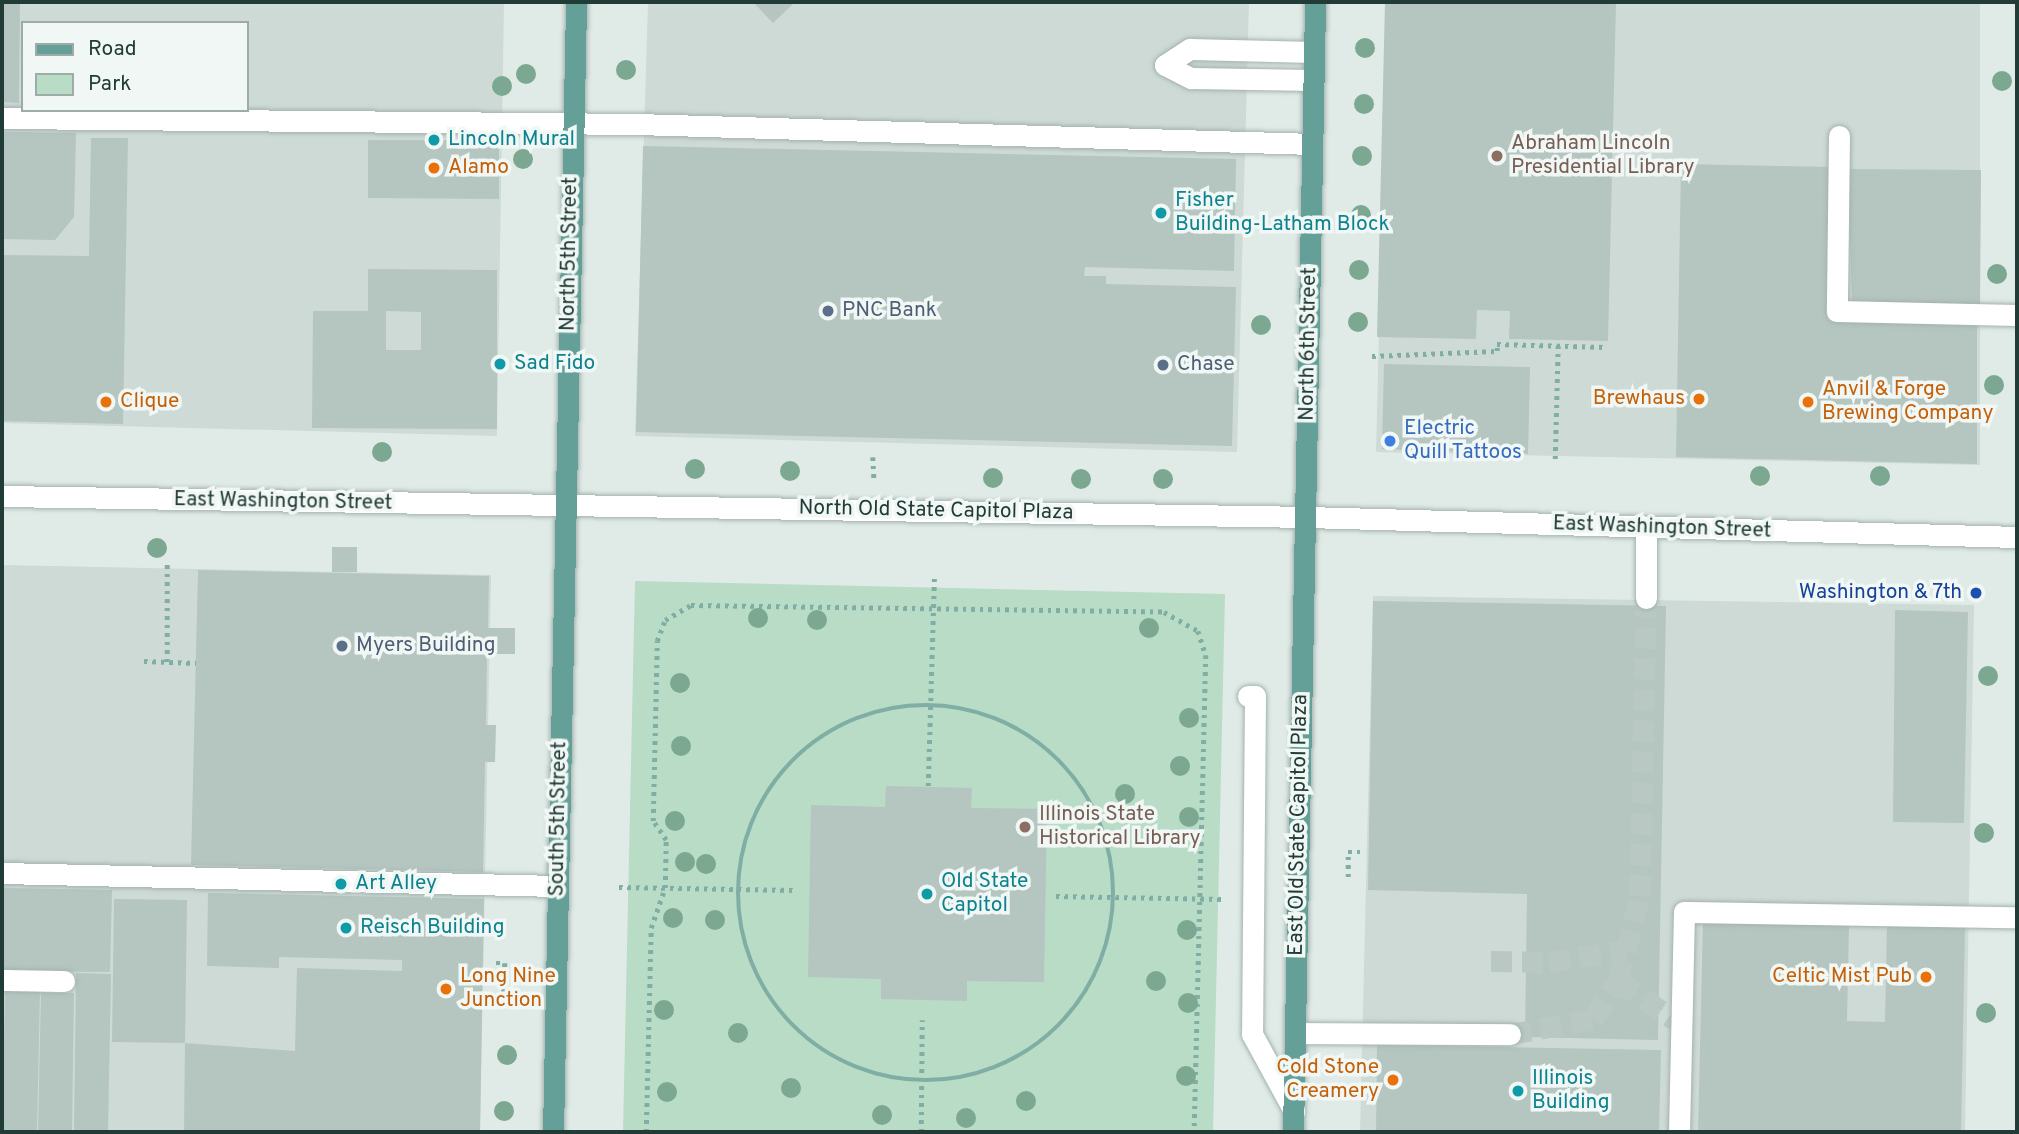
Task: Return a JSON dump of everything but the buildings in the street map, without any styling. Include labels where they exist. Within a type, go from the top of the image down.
[{"type":"main road","name":"North 5th Street","points":[[565,507],[576,2]]},
{"type":"main road","name":"North 6th Street","points":[[1307,517],[1315,2]]},
{"type":"main road","name":"South 5th Street","points":[[553,1132],[565,507]]},
{"type":"main road","name":"East Old State Capitol Plaza","points":[[1293,1132],[1307,517]]},
{"type":"street","points":[[1314,52],[1190,49],[1165,65],[1191,78],[1314,79]]},
{"type":"street","points":[[2,118],[573,123],[1312,144]]},
{"type":"street","points":[[1839,136],[1837,311],[2017,315]]},
{"type":"street","name":"East Washington Street","points":[[2,496],[565,507]]},
{"type":"street","name":"North Old State Capitol Plaza","points":[[565,507],[1307,517]]},
{"type":"street","name":"East Washington Street","points":[[1307,517],[2017,537]]},
{"type":"street","points":[[1646,527],[1646,598]]},
{"type":"street","points":[[1248,696],[1255,696],[1252,1034],[1294,1111]]},
{"type":"street","points":[[2,873],[557,886]]},
{"type":"street","points":[[1679,1132],[1685,912],[2017,917]]},
{"type":"street","points":[[2,980],[64,981]]},
{"type":"street","points":[[1295,1033],[1510,1034]]},
{"type":"path","points":[[1372,356],[1497,351],[1497,344],[1606,347]]},
{"type":"path","points":[[1555,459],[1559,346]]},
{"type":"path","points":[[872,478],[873,457]]},
{"type":"path","points":[[167,561],[167,662]]},
{"type":"path","points":[[928,786],[934,578]]},
{"type":"path","points":[[646,1132],[651,928],[665,888],[666,840],[653,821],[657,640],[665,620],[691,605],[1164,612],[1198,631],[1206,655],[1194,1132]]},
{"type":"path","points":[[144,661],[196,663]]},
{"type":"path","points":[[930,707],[997,720],[1061,762],[1099,814],[1111,853],[1114,898],[1095,975],[1065,1019],[1000,1065],[922,1078],[859,1067],[792,1025],[746,953],[737,889],[752,816],[800,753],[852,722],[930,707]]},
{"type":"path","points":[[1348,877],[1348,852],[1362,852]]},
{"type":"path","points":[[619,887],[797,890]]},
{"type":"path","points":[[1055,896],[1233,900]]},
{"type":"path","points":[[496,962],[505,963],[504,993]]},
{"type":"path","points":[[921,1132],[922,1020]]},
{"type":"shaded area","points":[[2,2],[504,2],[497,436],[2,423]]},
{"type":"shaded area","points":[[648,2],[1249,2],[1237,452],[635,436]]},
{"type":"shaded area","points":[[1387,2],[1980,2],[1980,465],[1376,452]]},
{"type":"shaded area","points":[[2,565],[491,575],[480,1132],[2,1132]]},
{"type":"shaded area","points":[[1373,596],[1974,605],[1965,1132],[1360,1132]]},
{"type":"green space","points":[[635,581],[1225,594],[1213,1132],[623,1132]]},
{"type":"tunnel","points":[[1510,1034],[1593,1019],[1618,981],[1640,896],[1646,598]]},
{"type":"tunnel","points":[[1491,961],[1549,962],[1626,950]]},
{"type":"tunnel","points":[[1618,981],[1682,1025]]},
{"type":"place","name":"Lincoln Mural","points":[[434,140]]},
{"type":"place","name":"Abraham Lincoln Presidential Library","points":[[1497,156]]},
{"type":"place","name":"Alamo","points":[[434,168]]},
{"type":"place","name":"Fisher Building-Latham Block","points":[[1161,213]]},
{"type":"place","name":"PNC Bank","points":[[828,311]]},
{"type":"place","name":"Sad Fido","points":[[500,364]]},
{"type":"place","name":"Chase","points":[[1163,365]]},
{"type":"place","name":"Brewhaus","points":[[1699,399]]},
{"type":"place","name":"Clique","points":[[106,402]]},
{"type":"place","name":"Anvil & Forge Brewing Company","points":[[1808,402]]},
{"type":"place","name":"Electric Quill Tattoos","points":[[1390,441]]},
{"type":"place","name":"Washington & 7th","points":[[1976,593]]},
{"type":"place","name":"Myers Building","points":[[342,646]]},
{"type":"place","name":"Illinois State Historical Library","points":[[1025,827]]},
{"type":"place","name":"Art Alley","points":[[341,884]]},
{"type":"place","name":"Old State Capitol","points":[[927,894]]},
{"type":"place","name":"Reisch Building","points":[[346,928]]},
{"type":"place","name":"Celtic Mist Pub","points":[[1926,977]]},
{"type":"place","name":"Long Nine Junction","points":[[446,989]]},
{"type":"place","name":"Cold Stone Creamery","points":[[1393,1080]]},
{"type":"place","name":"Illinois Building","points":[[1518,1091]]}]
